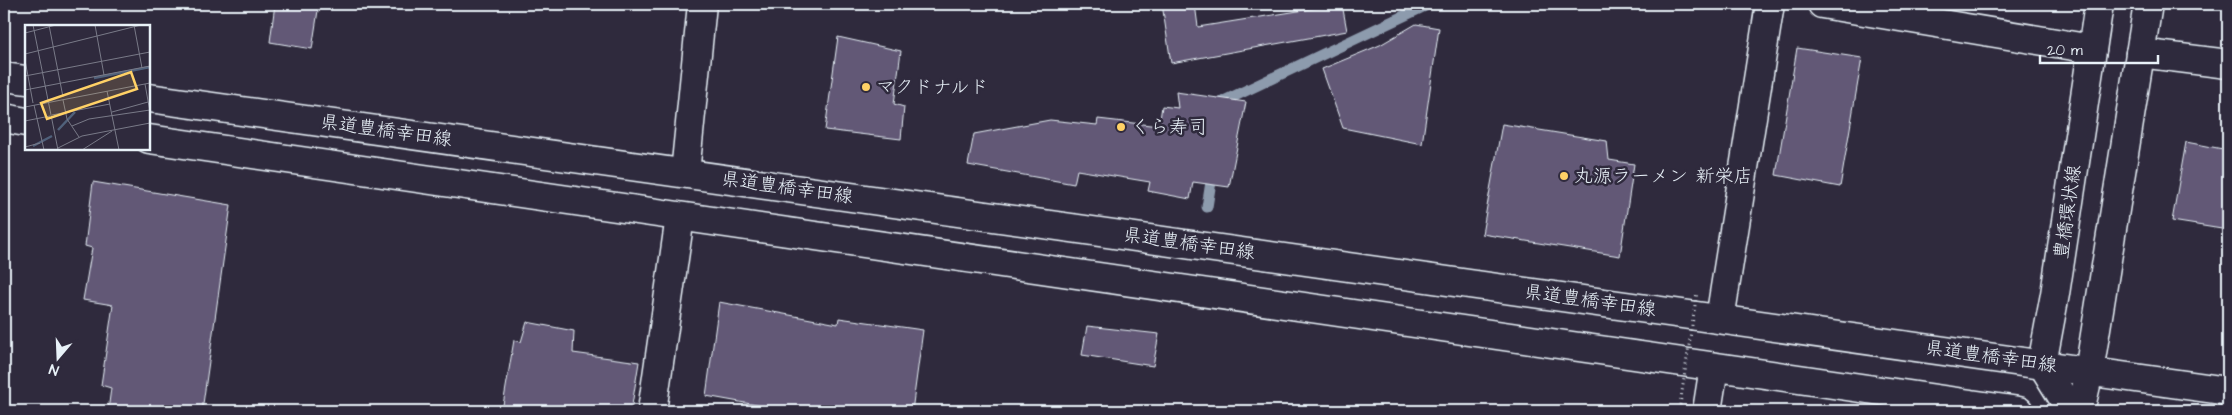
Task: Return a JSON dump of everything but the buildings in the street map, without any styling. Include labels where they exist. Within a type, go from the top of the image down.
[{"type":"main road","points":[[685,173],[702,4]]},
{"type":"main road","points":[[1720,319],[1770,4]]},
{"type":"main road","points":[[1822,4],[2092,49]]},
{"type":"main road","name":"豊橋環状線","points":[[2042,364],[2055,294],[2099,4]]},
{"type":"main road","points":[[2080,411],[2090,372],[2148,4]]},
{"type":"main road","points":[[2140,53],[2228,64]]},
{"type":"main road","points":[[4,77],[25,80]]},
{"type":"main road","name":"県道豊橋幸田線","points":[[150,98],[2228,391]]},
{"type":"main road","points":[[4,118],[25,122]]},
{"type":"main road","points":[[150,139],[2019,411]]},
{"type":"main road","points":[[652,411],[680,216]]},
{"type":"main road","points":[[2042,364],[2071,411]]},
{"type":"main road","points":[[1707,411],[1714,367]]},
{"type":"path","points":[[1680,405],[1697,292]]},
{"type":"waterway","points":[[1222,111],[1224,101],[1429,4]]},
{"type":"waterway","points":[[1207,207],[1213,169]]},
{"type":"place","name":"マクドナルド","points":[[866,87]]},
{"type":"place","name":"くら寿司","points":[[1121,127]]},
{"type":"place","name":"丸源ラーメン 新栄店","points":[[1564,176]]}]
